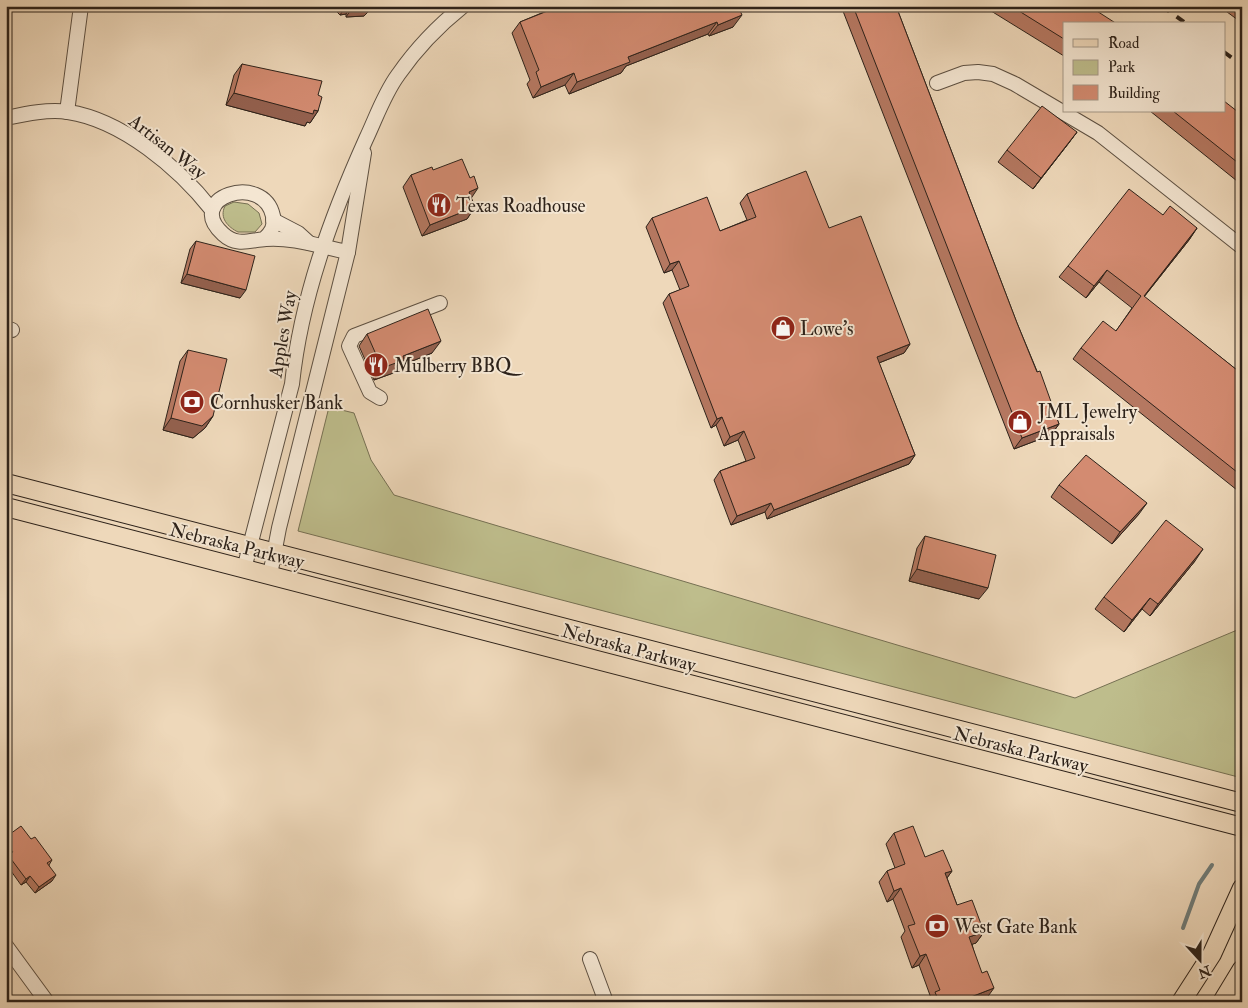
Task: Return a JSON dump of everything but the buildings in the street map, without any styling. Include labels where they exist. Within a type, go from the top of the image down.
[{"type":"main road","name":"Nebraska Parkway","points":[[6,483],[1242,802]]},
{"type":"main road","name":"Nebraska Parkway","points":[[6,507],[998,766],[1242,827]]},
{"type":"main road","points":[[1181,1002],[1212,954],[1242,888]]},
{"type":"main road","points":[[1224,1001],[1242,969]]},
{"type":"street","points":[[67,112],[81,6]]},
{"type":"street","name":"Apples Way","points":[[244,569],[292,384],[295,353],[312,279],[345,186],[398,75],[444,21],[463,6]]},
{"type":"street","points":[[937,83],[964,73],[978,72],[993,74],[1015,84],[1098,133],[1242,247]]},
{"type":"street","name":"Artisan Way","points":[[6,118],[32,113],[67,112],[114,127],[144,147],[185,180],[212,210]]},
{"type":"street","name":"Apples Way","points":[[270,575],[278,528],[348,252],[359,197],[366,140]]},
{"type":"street","points":[[264,239],[273,228],[273,220],[269,207],[264,202],[244,192],[224,196],[212,210],[212,220],[217,228],[230,239],[246,243],[264,239],[309,243],[348,252]]},
{"type":"street","points":[[273,220],[298,232],[309,243]]},
{"type":"street","points":[[380,398],[370,392],[348,346],[354,336],[440,303]]},
{"type":"street","points":[[6,946],[47,1002]]},
{"type":"street","points":[[590,959],[606,1002]]},
{"type":"green space","points":[[234,202],[248,204],[259,213],[262,224],[255,232],[238,232],[225,222],[223,210],[225,206]]},
{"type":"green space","points":[[329,407],[354,413],[371,460],[394,495],[1075,698],[1242,628],[1242,778],[298,531]]},
{"type":"waterway","points":[[1183,928],[1199,884],[1212,865]]},
{"type":"railway","points":[[1162,6],[1184,22]]},
{"type":"railway","points":[[1226,53],[1242,65]]},
{"type":"place","name":"Texas Roadhouse","points":[[439,205]]},
{"type":"place","name":"Lowe's","points":[[783,328]]},
{"type":"place","name":"Mulberry BBQ","points":[[376,365]]},
{"type":"place","name":"Cornhusker Bank","points":[[192,402]]},
{"type":"place","name":"JML Jewelry Appraisals","points":[[1020,422]]},
{"type":"place","name":"West Gate Bank","points":[[937,926]]}]
